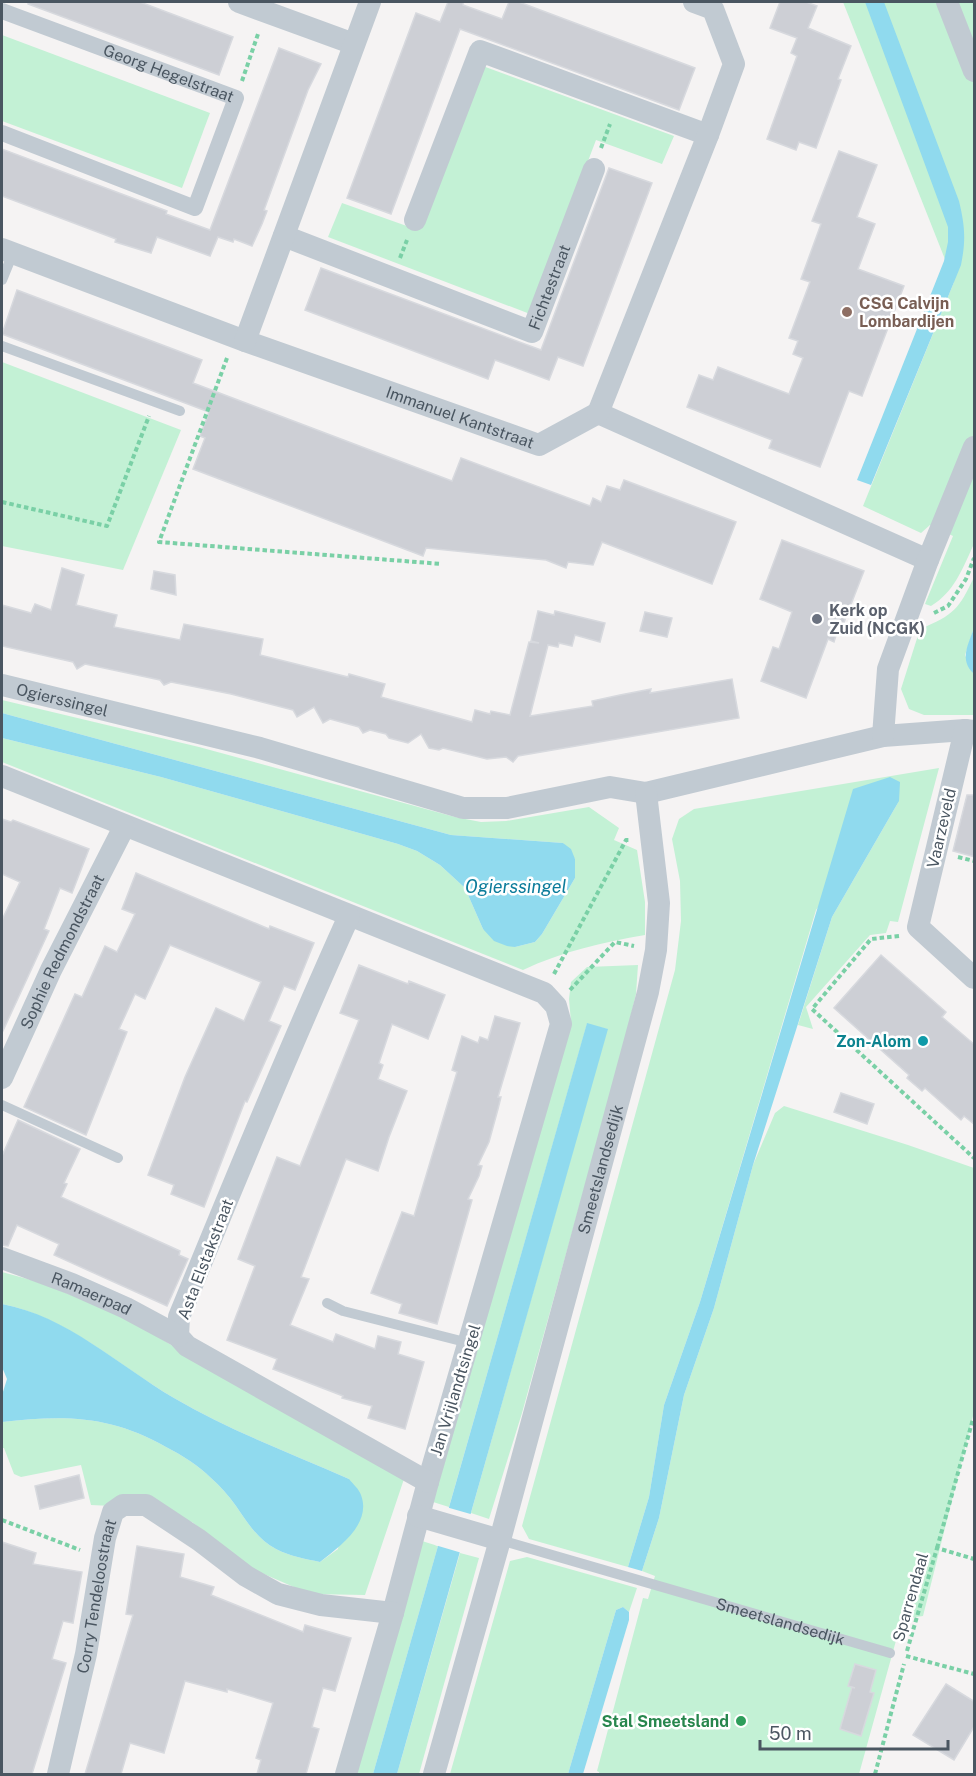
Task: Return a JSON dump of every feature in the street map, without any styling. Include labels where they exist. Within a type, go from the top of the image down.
[{"type":"street","points":[[239,2],[354,44]]},
{"type":"street","points":[[245,341],[370,2]]},
{"type":"street","points":[[694,2],[712,9],[734,64],[598,413],[928,560]]},
{"type":"street","points":[[947,2],[975,71]]},
{"type":"street","name":"Georg Hegelstraat","points":[[2,11],[236,98],[195,208],[2,133]]},
{"type":"street","points":[[415,220],[480,51],[708,135]]},
{"type":"street","name":"Fichtestraat","points":[[284,236],[532,332],[594,169]]},
{"type":"street","name":"Immanuel Kantstraat","points":[[7,251],[245,341],[539,445],[598,413]]},
{"type":"street","points":[[883,736],[888,669],[928,560],[975,447]]},
{"type":"street","name":"Ogierssingel","points":[[2,685],[260,748],[463,808],[507,808],[610,787],[646,793],[883,736],[970,730]]},
{"type":"street","name":"Vaarzeveld","points":[[918,927],[970,730]]},
{"type":"street","points":[[2,776],[550,999]]},
{"type":"street","name":"Smeetslandsedijk","points":[[434,1774],[490,1538],[648,992],[656,950],[659,903],[646,793]]},
{"type":"street","name":"Sophie Redmondstraat","points":[[2,1078],[51,970],[124,827]]},
{"type":"street","name":"Asta Elstakstraat","points":[[348,916],[282,1065],[179,1317],[178,1336],[187,1346],[428,1482]]},
{"type":"street","points":[[918,927],[975,978]]},
{"type":"street","name":"Jan Vrijlandtsingel","points":[[346,1774],[393,1613],[425,1518],[428,1482],[561,1024],[550,999]]},
{"type":"street","name":"Ramaerpad","points":[[2,1258],[72,1284],[126,1308],[178,1336]]},
{"type":"street","name":"Corry Tendeloostraat","points":[[58,1774],[86,1654],[100,1558],[114,1512],[123,1504],[146,1505],[199,1540],[246,1576],[278,1594],[321,1605],[393,1613]]},
{"type":"street","name":"Smeetslandsedijk","points":[[425,1518],[490,1538]]},
{"type":"lane","name":"Immanuel Kantstraat","points":[[2,280],[7,251]]},
{"type":"lane","points":[[2,346],[180,411]]},
{"type":"lane","points":[[2,1105],[118,1158]]},
{"type":"lane","points":[[327,1303],[342,1311],[469,1343]]},
{"type":"lane","name":"Smeetslandsedijk","points":[[490,1538],[890,1653]]},
{"type":"path","points":[[236,98],[266,12]]},
{"type":"path","points":[[594,169],[618,103]]},
{"type":"path","points":[[393,278],[415,220]]},
{"type":"path","points":[[245,341],[227,358],[159,542],[442,564]]},
{"type":"path","points":[[2,502],[107,526],[154,402]]},
{"type":"path","points":[[908,613],[925,617],[948,606],[966,579],[975,558]]},
{"type":"path","points":[[550,999],[626,840],[650,838]]},
{"type":"path","points":[[918,927],[895,937],[871,939],[812,1009],[975,1158]]},
{"type":"path","points":[[550,999],[615,942],[656,950]]},
{"type":"path","points":[[937,1548],[972,1419]]},
{"type":"path","points":[[2,1520],[100,1558]]},
{"type":"path","name":"Sparrendaal","points":[[875,1774],[937,1548],[975,1558]]},
{"type":"path","name":"Sparrendaal","points":[[890,1653],[975,1674]]},
{"type":"green space","points":[[843,2],[974,2],[974,547],[946,594],[931,606],[925,604],[953,536],[930,525],[921,533],[863,506],[954,282]]},
{"type":"green space","points":[[2,35],[210,113],[182,188],[2,121]]},
{"type":"green space","points":[[480,65],[674,136],[662,164],[596,140],[530,314],[328,237],[342,203],[418,230]]},
{"type":"green space","points":[[2,362],[181,430],[123,570],[2,546]]},
{"type":"green space","points":[[974,577],[974,628],[965,655],[974,674],[974,715],[924,715],[909,709],[901,689],[920,629],[954,610],[964,597]]},
{"type":"green space","points":[[2,700],[199,747],[455,817],[481,822],[506,821],[589,807],[619,828],[614,840],[637,850],[645,902],[645,935],[582,948],[523,970],[2,762],[2,738],[161,777],[417,851],[440,865],[465,888],[483,929],[515,947],[535,942],[542,934],[575,878],[575,859],[563,843],[451,835],[2,713]]},
{"type":"green space","points":[[939,768],[898,922],[890,921],[886,933],[870,935],[806,1007],[813,1029],[798,1025],[832,917],[899,801],[816,910],[700,1302],[664,1405],[649,1497],[628,1567],[529,1539],[522,1526],[675,970],[681,921],[680,881],[672,839],[679,819],[694,809]]},
{"type":"green space","points":[[638,965],[636,994],[622,1052],[522,1413],[489,1519],[471,1513],[607,1029],[587,1024],[449,1507],[433,1502],[571,1022],[569,999],[571,982],[587,967]]},
{"type":"green space","points":[[784,1106],[974,1168],[974,1412],[923,1616],[902,1619],[859,1774],[599,1774],[597,1771],[643,1598],[648,1599],[655,1576],[642,1571],[659,1518],[684,1395],[714,1308],[753,1165],[775,1113]]},
{"type":"green space","points":[[2,1272],[42,1283],[127,1318],[209,1368],[404,1479],[365,1595],[310,1594],[250,1568],[192,1522],[112,1506],[91,1505],[81,1465],[21,1477],[14,1474],[4,1448],[2,1448],[2,1422],[66,1418],[106,1423],[145,1436],[190,1461],[224,1491],[264,1541],[286,1554],[320,1562],[338,1549],[349,1479],[195,1410],[70,1331],[26,1310],[2,1304]]},
{"type":"green space","points":[[422,1541],[438,1546],[373,1774],[356,1774]]},
{"type":"green space","points":[[460,1553],[479,1558],[419,1774],[397,1774]]},
{"type":"green space","points":[[527,1557],[637,1588],[629,1612],[623,1607],[616,1610],[568,1774],[450,1774],[510,1561]]},
{"type":"water","points":[[865,2],[884,2],[959,201],[964,233],[961,265],[871,485],[857,480],[944,261],[948,227]]},
{"type":"water","points":[[974,628],[974,674],[969,669],[966,652]]},
{"type":"water","name":"Ogierssingel","points":[[2,713],[451,835],[563,843],[571,849],[575,859],[575,878],[535,942],[515,947],[507,946],[494,941],[483,929],[465,888],[440,865],[417,851],[161,777],[2,738]]},
{"type":"water","points":[[890,777],[900,782],[899,801],[832,917],[753,1165],[714,1308],[684,1395],[659,1518],[642,1571],[628,1567],[649,1497],[664,1405],[700,1302],[853,789]]},
{"type":"water","points":[[587,1023],[608,1029],[397,1774],[373,1774]]},
{"type":"water","points":[[2,1304],[26,1310],[70,1330],[195,1410],[349,1479],[360,1493],[363,1506],[358,1525],[344,1542],[320,1562],[292,1555],[270,1545],[258,1536],[218,1484],[201,1469],[145,1436],[106,1423],[66,1418],[2,1422],[2,1395],[7,1379],[2,1367]]},
{"type":"water","points":[[623,1607],[629,1612],[629,1620],[583,1774],[568,1774],[616,1610]]},
{"type":"pier","points":[[446,1507],[474,1515],[462,1553],[435,1545]]},
{"type":"building","points":[[28,2],[140,2],[233,37],[219,75],[28,4]]},
{"type":"building","points":[[448,2],[463,2],[463,5],[502,19],[509,2],[519,2],[695,68],[679,110],[460,29],[391,214],[347,198],[416,13],[440,22]]},
{"type":"building","points":[[780,2],[806,2],[817,6],[808,28],[851,46],[816,148],[799,142],[796,150],[767,139],[797,56],[791,53],[797,38],[770,28]]},
{"type":"building","points":[[279,48],[321,64],[308,90],[264,210],[267,211],[252,246],[234,239],[233,242],[218,237],[210,256],[157,237],[151,253],[115,242],[116,239],[2,196],[2,149],[167,211],[166,214],[210,230]]},
{"type":"building","name":"CSG Calvijn Lombardijen","points":[[839,151],[877,165],[857,217],[875,224],[858,269],[904,286],[862,396],[849,391],[820,467],[769,448],[772,440],[687,407],[699,375],[713,380],[718,367],[789,394],[803,358],[793,354],[798,341],[789,338],[810,282],[801,279],[821,224],[812,221]]},
{"type":"building","points":[[609,168],[652,183],[583,366],[558,357],[549,380],[495,360],[488,379],[305,310],[321,268],[541,350]]},
{"type":"building","points":[[17,290],[202,360],[193,383],[452,481],[461,458],[590,506],[593,498],[601,502],[607,486],[620,490],[624,480],[736,522],[712,584],[602,542],[593,565],[568,562],[566,568],[546,560],[426,548],[423,556],[193,469],[205,438],[200,436],[209,412],[2,334]]},
{"type":"building","name":"Kerk op Zuid (NCGK)","points":[[782,540],[864,571],[841,630],[838,629],[834,642],[828,639],[806,698],[761,681],[773,647],[779,649],[792,612],[760,599]]},
{"type":"building","points":[[62,568],[84,575],[76,605],[117,615],[114,627],[180,640],[184,624],[263,639],[260,655],[385,684],[381,697],[472,722],[475,710],[490,714],[491,711],[510,715],[529,642],[539,643],[531,641],[538,611],[554,615],[555,611],[605,623],[600,642],[575,635],[572,646],[559,643],[558,647],[548,645],[530,716],[593,706],[592,701],[651,689],[650,693],[732,679],[739,718],[518,756],[513,762],[506,757],[487,759],[443,748],[439,750],[429,748],[421,734],[408,743],[370,730],[363,733],[359,727],[330,719],[323,723],[314,707],[297,717],[293,710],[231,694],[171,682],[164,685],[160,680],[85,664],[77,669],[73,662],[2,646],[2,605],[31,613],[35,604],[51,610]]},
{"type":"building","points":[[154,571],[175,575],[176,595],[151,589]]},
{"type":"building","points":[[645,612],[672,618],[667,637],[640,631]]},
{"type":"building","points":[[967,795],[975,795],[975,857],[953,851]]},
{"type":"building","points":[[2,819],[11,822],[13,820],[89,849],[72,893],[60,888],[44,929],[49,931],[2,1033],[2,920],[20,882],[2,874]]},
{"type":"building","points":[[136,873],[269,929],[270,926],[314,943],[295,990],[284,986],[269,1021],[281,1026],[247,1102],[245,1101],[204,1207],[171,1194],[174,1185],[148,1175],[185,1077],[216,1008],[244,1021],[261,982],[170,945],[145,999],[135,994],[119,1029],[127,1032],[86,1135],[24,1107],[75,994],[82,997],[105,946],[117,952],[135,914],[122,909]]},
{"type":"building","name":"Zon-Alom","points":[[881,955],[946,1012],[942,1017],[975,1045],[975,1125],[964,1116],[961,1120],[925,1088],[922,1091],[907,1078],[909,1075],[834,1008]]},
{"type":"building","points":[[359,965],[408,984],[409,981],[445,995],[428,1039],[392,1024],[379,1063],[383,1065],[378,1079],[407,1091],[378,1171],[346,1159],[301,1277],[309,1279],[290,1325],[333,1342],[336,1334],[375,1349],[378,1336],[401,1342],[398,1354],[424,1362],[405,1429],[368,1418],[372,1406],[342,1398],[343,1396],[273,1369],[277,1359],[227,1340],[255,1266],[238,1259],[277,1157],[300,1166],[359,1020],[340,1013]]},
{"type":"building","points":[[495,1016],[520,1023],[498,1097],[501,1097],[489,1142],[478,1165],[482,1166],[468,1199],[472,1200],[437,1324],[399,1313],[402,1304],[371,1293],[402,1212],[414,1216],[457,1072],[452,1070],[462,1036],[478,1043],[480,1037],[488,1040]]},
{"type":"building","points":[[841,1093],[874,1104],[867,1124],[834,1112]]},
{"type":"building","points":[[18,1120],[80,1149],[64,1183],[67,1184],[61,1197],[180,1251],[179,1255],[188,1259],[167,1306],[54,1255],[59,1244],[17,1225],[8,1246],[2,1245],[2,1156]]},
{"type":"building","points":[[79,1475],[84,1498],[40,1509],[35,1486]]},
{"type":"building","points":[[2,1542],[36,1553],[33,1564],[82,1572],[73,1623],[63,1621],[52,1659],[66,1663],[32,1774],[2,1774]]},
{"type":"building","points":[[137,1546],[184,1554],[180,1577],[214,1587],[211,1595],[303,1632],[305,1625],[351,1638],[335,1691],[323,1688],[312,1727],[319,1729],[306,1774],[257,1774],[261,1760],[256,1758],[273,1703],[227,1689],[227,1692],[185,1681],[164,1753],[130,1743],[121,1774],[85,1774],[133,1615],[126,1614]]},
{"type":"building","points":[[855,1664],[876,1670],[870,1692],[874,1693],[861,1736],[840,1729],[852,1687],[848,1686]]},
{"type":"building","points":[[946,1684],[975,1702],[975,1725],[954,1760],[913,1735]]},
{"type":"place","name":"CSG Calvijn Lombardijen","points":[[847,312]]},
{"type":"place","name":"Kerk op Zuid (NCGK)","points":[[817,619]]},
{"type":"place","name":"Zon-Alom","points":[[923,1041]]},
{"type":"place","name":"Stal Smeetsland","points":[[741,1721]]}]
